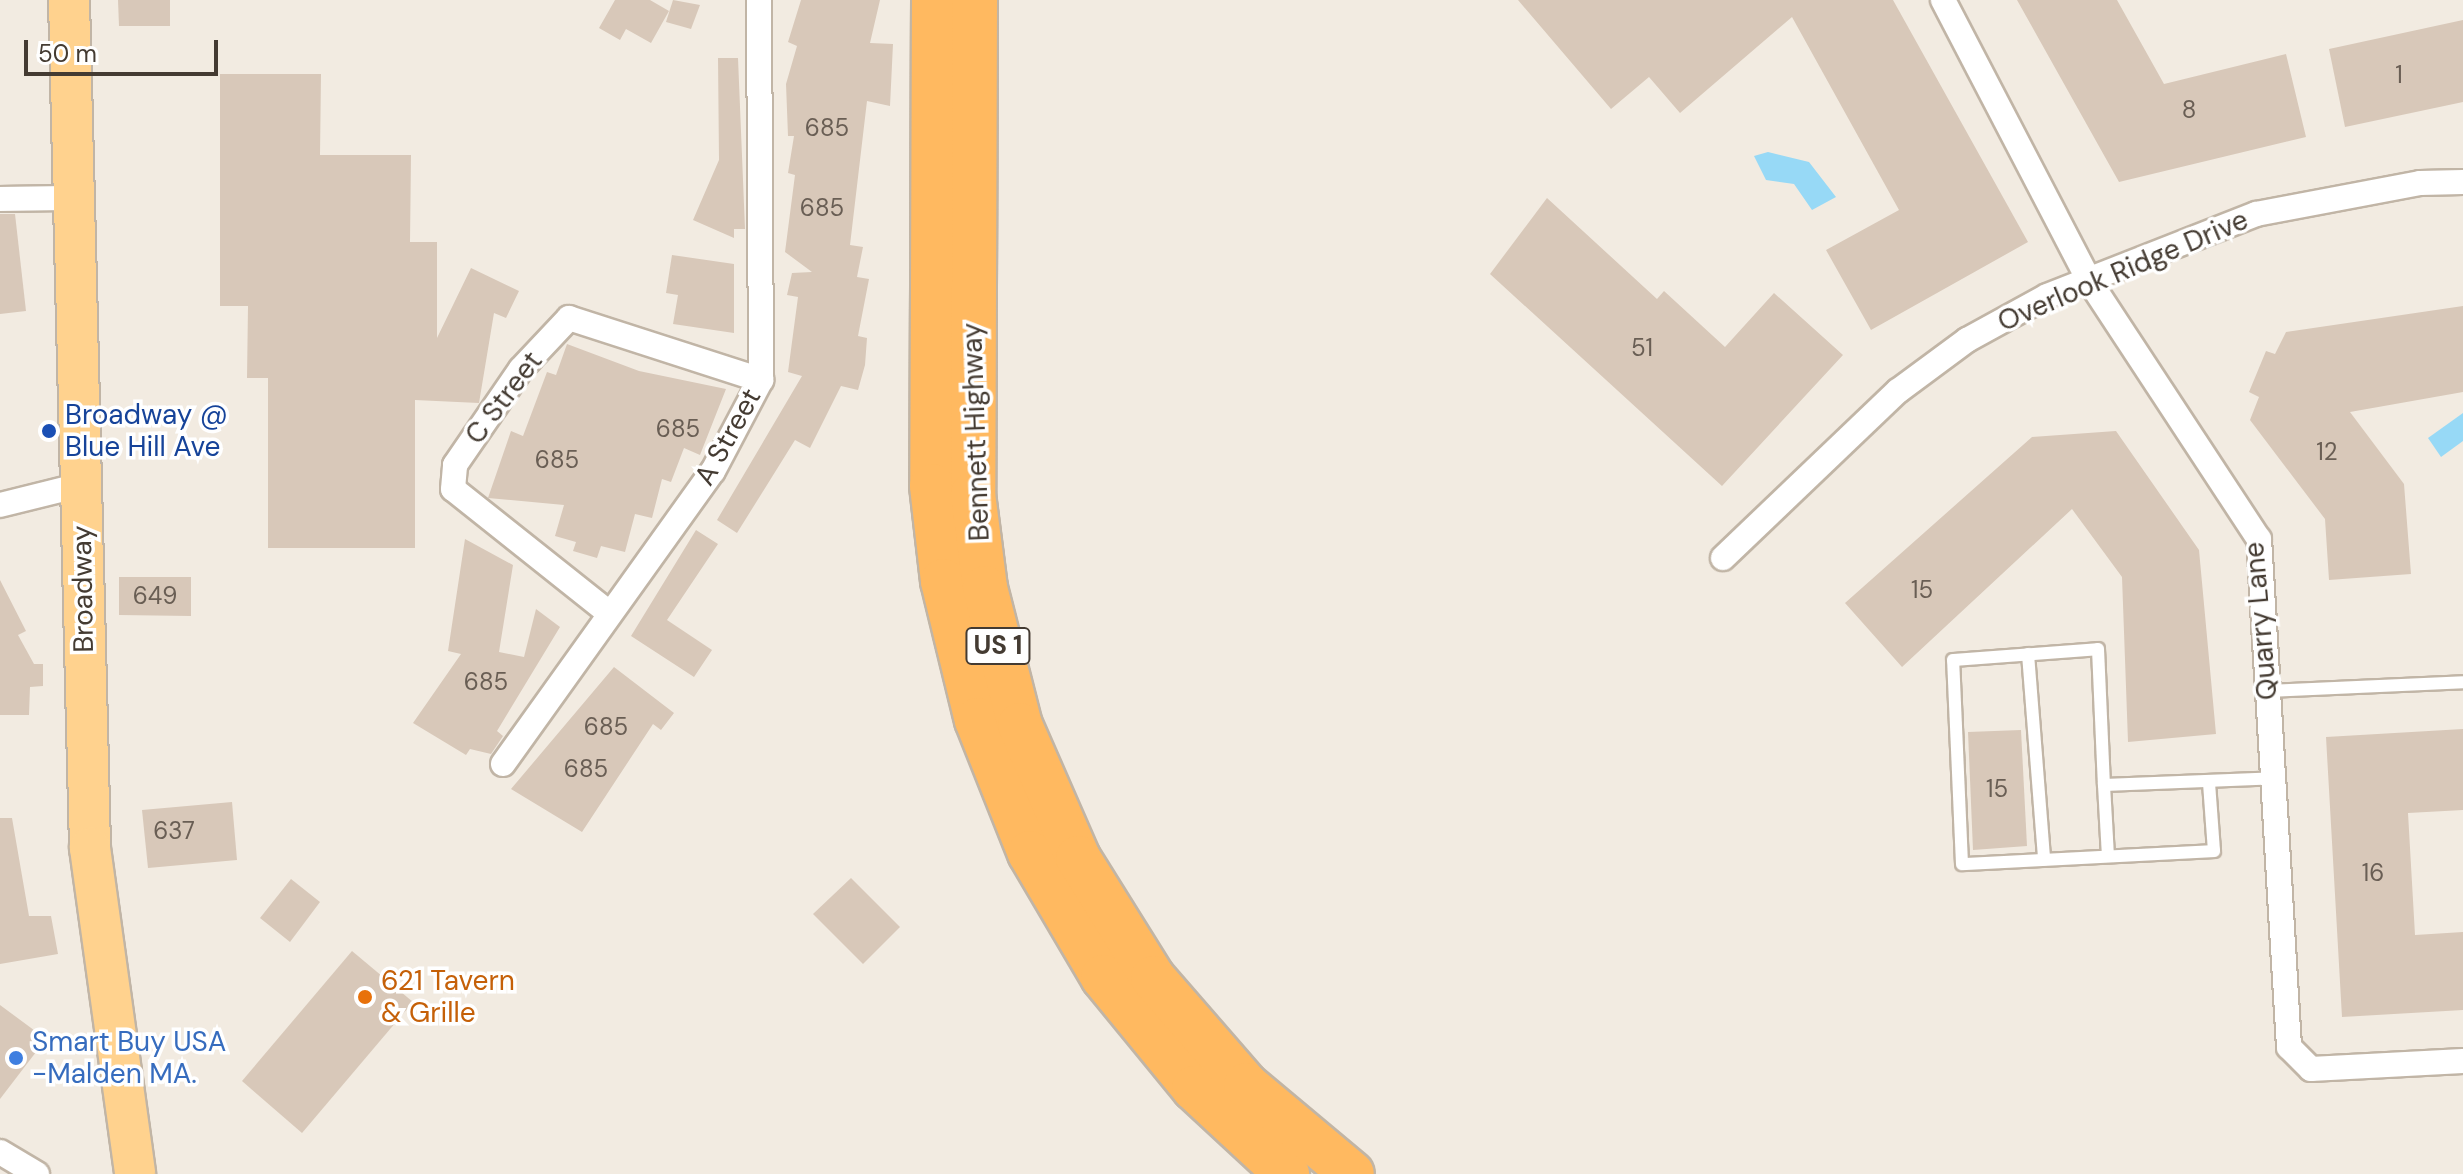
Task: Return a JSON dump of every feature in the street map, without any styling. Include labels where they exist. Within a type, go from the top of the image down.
[{"type":"highway","name":"Bennett Highway","points":[[934,0],[932,486],[943,581],[977,720],[1030,853],[1103,977],[1194,1088],[1287,1174]]},
{"type":"highway","name":"Bennett Highway","points":[[975,0],[973,494],[985,588],[1020,725],[1078,858],[1153,978],[1246,1085],[1352,1174]]},
{"type":"main road","name":"Broadway","points":[[69,0],[90,848],[135,1174]]},
{"type":"street","name":"A Street","points":[[503,764],[713,471],[761,380],[759,0]]},
{"type":"street","name":"Quarry Lane","points":[[1943,0],[2088,279],[2259,539],[2289,1047],[2311,1069],[2463,1061]]},
{"type":"street","name":"Overlook Ridge Drive","points":[[1723,558],[1917,376],[2003,319],[2088,279],[2256,214],[2420,183],[2463,182]]},
{"type":"street","points":[[0,199],[72,198]]},
{"type":"street","name":"C Street","points":[[609,613],[453,489],[455,465],[521,369],[569,318],[761,380]]},
{"type":"street","points":[[0,505],[81,485]]},
{"type":"street","points":[[0,1152],[37,1174]]},
{"type":"lane","points":[[2108,856],[2098,649],[1953,660],[1962,864],[2214,851],[2209,783]]},
{"type":"lane","points":[[2028,654],[2044,859]]},
{"type":"lane","points":[[2268,691],[2463,682]]},
{"type":"lane","points":[[2104,785],[2275,778]]},
{"type":"water","points":[[1768,152],[1809,162],[1836,197],[1812,210],[1794,184],[1766,180],[1754,156]]},
{"type":"water","points":[[2463,413],[2463,441],[2441,457],[2428,438]]},
{"type":"building","points":[[118,0],[170,0],[170,26],[119,26]]},
{"type":"building","points":[[615,0],[650,0],[669,11],[651,43],[626,29],[620,40],[599,28]]},
{"type":"building","points":[[673,0],[700,5],[691,29],[666,22]]},
{"type":"building","points":[[801,0],[880,0],[870,43],[893,44],[890,106],[867,101],[850,245],[863,247],[857,277],[869,279],[858,336],[867,338],[865,365],[858,390],[841,386],[810,448],[795,440],[737,533],[717,520],[802,376],[788,372],[798,297],[787,295],[792,273],[812,272],[785,252],[795,175],[788,173],[794,136],[788,136],[786,84],[797,46],[788,42]]},
{"type":"building","points":[[1518,0],[1893,0],[2028,242],[1871,330],[1826,250],[1899,210],[1792,17],[1680,113],[1649,77],[1611,109]]},
{"type":"building","points":[[2017,0],[2117,0],[2164,84],[2286,54],[2306,137],[2119,182]]},
{"type":"building","points":[[2463,20],[2463,102],[2345,127],[2329,49]]},
{"type":"building","points":[[718,58],[738,58],[745,229],[734,229],[734,238],[693,220],[719,160]]},
{"type":"building","points":[[220,74],[321,74],[320,155],[411,155],[410,242],[437,242],[437,338],[471,268],[519,291],[506,318],[494,313],[479,403],[415,400],[415,548],[268,548],[268,378],[247,378],[248,306],[220,306]]},
{"type":"building","points":[[1547,198],[1657,299],[1664,291],[1725,347],[1774,293],[1843,355],[1722,486],[1490,274]]},
{"type":"building","points":[[0,214],[15,214],[26,311],[0,314]]},
{"type":"building","points":[[672,255],[734,264],[734,333],[673,324],[678,295],[666,293]]},
{"type":"building","points":[[2463,306],[2463,392],[2350,412],[2404,484],[2411,574],[2329,580],[2325,519],[2250,420],[2259,397],[2249,392],[2266,351],[2275,354],[2286,332]]},
{"type":"building","points":[[567,344],[639,371],[726,389],[700,455],[684,448],[671,482],[662,479],[652,518],[635,514],[625,552],[601,546],[597,558],[573,551],[576,542],[555,536],[564,505],[488,498],[511,431],[523,436],[547,372],[556,375]]},
{"type":"building","points":[[2116,431],[2199,550],[2216,734],[2128,742],[2122,577],[2072,509],[1902,667],[1845,603],[2032,437]]},
{"type":"building","points":[[696,530],[718,544],[667,620],[712,650],[694,677],[631,636]]},
{"type":"building","points":[[465,539],[513,565],[499,652],[524,657],[536,609],[560,627],[497,731],[503,736],[491,754],[470,749],[466,755],[413,723],[461,654],[448,651]]},
{"type":"building","points":[[119,577],[191,577],[191,616],[119,615]]},
{"type":"building","points":[[0,580],[26,631],[18,635],[34,664],[43,664],[43,686],[30,687],[29,715],[0,715]]},
{"type":"building","points":[[614,667],[674,713],[661,730],[653,724],[582,832],[511,789]]},
{"type":"building","points":[[2463,729],[2463,810],[2408,813],[2415,935],[2463,932],[2463,1010],[2342,1017],[2326,737]]},
{"type":"building","points":[[2021,730],[2027,846],[1973,850],[1968,732]]},
{"type":"building","points":[[232,802],[237,860],[148,868],[142,810]]},
{"type":"building","points":[[0,818],[12,818],[29,916],[51,916],[58,954],[0,964]]},
{"type":"building","points":[[851,878],[900,927],[863,964],[813,914]]},
{"type":"building","points":[[291,879],[320,902],[290,942],[260,918]]},
{"type":"building","points":[[352,951],[413,1002],[302,1133],[242,1081]]},
{"type":"building","name":"Smart Buy USA -Malden MA.","points":[[0,1005],[46,1039],[0,1099]]},
{"type":"place","name":"Broadway @ Blue Hill Ave","points":[[49,431]]},
{"type":"place","name":"621 Tavern & Grille","points":[[365,997]]},
{"type":"place","name":"Smart Buy USA -Malden MA.","points":[[16,1058]]}]
